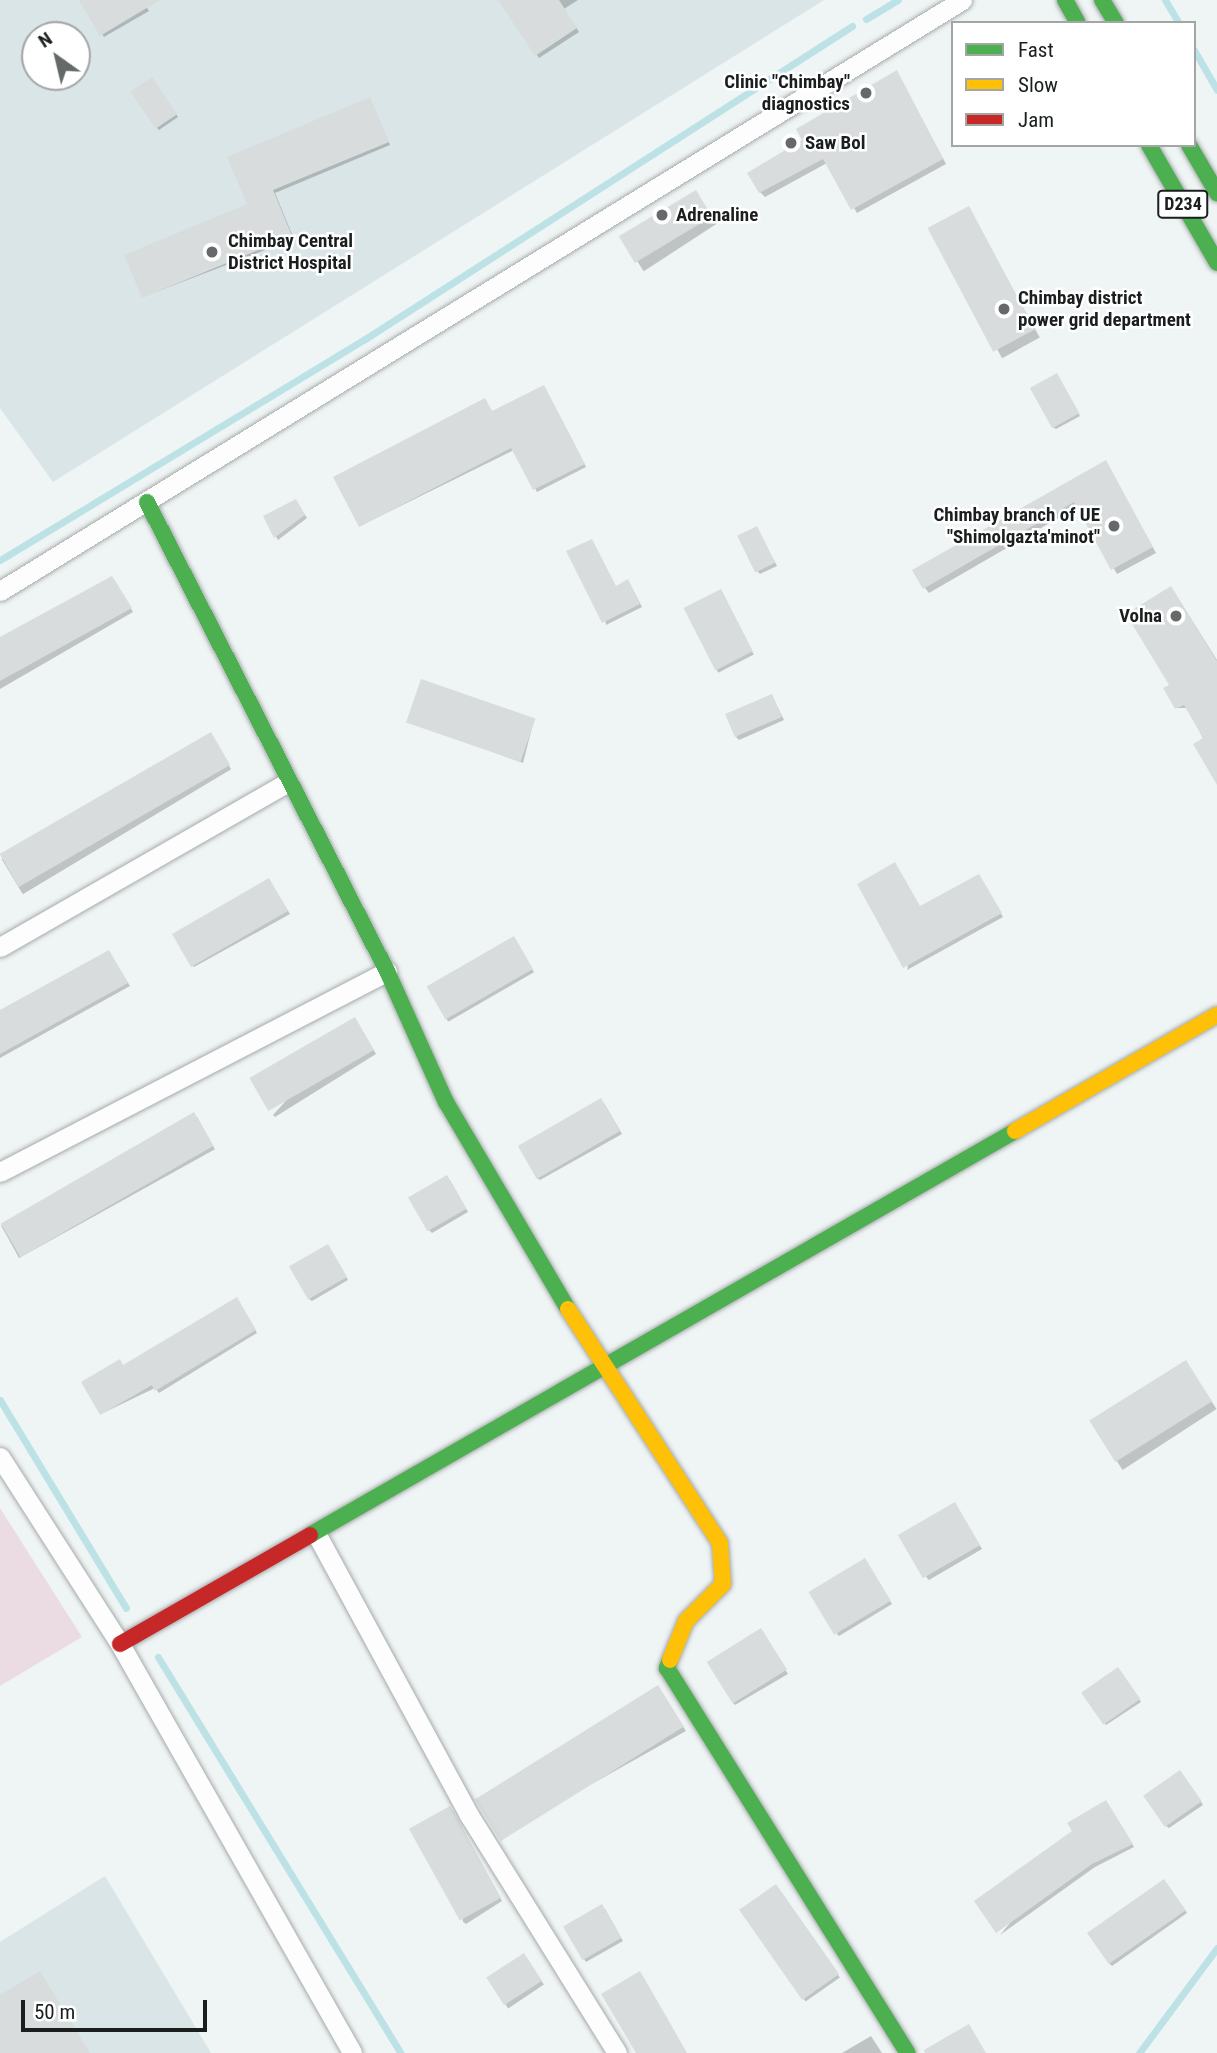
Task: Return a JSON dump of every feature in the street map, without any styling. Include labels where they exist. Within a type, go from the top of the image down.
[{"type":"street","points":[[0,591],[962,0]]},
{"type":"street","points":[[1065,0],[1077,21]]},
{"type":"street","points":[[1102,0],[1115,21]]},
{"type":"street","name":"D234","points":[[1150,147],[1217,263]]},
{"type":"street","name":"D234","points":[[1190,147],[1217,193]]},
{"type":"street","points":[[147,502],[286,783],[387,971],[446,1102],[603,1368],[720,1543],[723,1584],[686,1621],[667,1668],[908,2053]]},
{"type":"street","points":[[0,947],[286,783]]},
{"type":"street","points":[[0,1172],[387,971]]},
{"type":"street","points":[[120,1644],[317,1535],[1217,1015]]},
{"type":"street","points":[[0,1457],[120,1644],[352,2053]]},
{"type":"street","points":[[317,1535],[469,1815],[617,2053]]},
{"type":"shaded area","name":"Chimbay Central District Hospital","points":[[0,0],[824,0],[53,482],[0,408]]},
{"type":"shaded area","points":[[0,1508],[82,1637],[0,1686]]},
{"type":"shaded area","points":[[105,1876],[211,2053],[0,2053],[0,1942]]},
{"type":"building","points":[[79,0],[160,0],[100,36]]},
{"type":"building","points":[[498,0],[559,0],[577,28],[535,56]]},
{"type":"building","points":[[897,70],[943,159],[851,210],[823,159],[759,193],[747,173],[802,140],[796,129]]},
{"type":"building","points":[[152,77],[177,114],[156,129],[130,92]]},
{"type":"building","points":[[370,97],[389,142],[273,190],[292,236],[142,298],[124,255],[247,204],[227,157]]},
{"type":"building","points":[[696,190],[712,217],[635,263],[619,236]]},
{"type":"building","points":[[969,206],[1035,330],[993,352],[928,228]]},
{"type":"building","points":[[1057,373],[1079,413],[1052,428],[1030,388]]},
{"type":"building","points":[[544,385],[585,464],[533,490],[511,448],[359,527],[333,477],[485,398],[492,411]]},
{"type":"building","points":[[1106,460],[1153,547],[1111,570],[1074,502],[923,589],[912,570]]},
{"type":"building","points":[[296,499],[305,515],[274,538],[263,516]]},
{"type":"building","points":[[757,526],[775,563],[755,572],[737,536]]},
{"type":"building","points":[[592,539],[616,586],[628,579],[640,604],[602,623],[566,551]]},
{"type":"building","points":[[112,576],[132,608],[0,681],[0,637]]},
{"type":"building","points":[[1171,586],[1217,661],[1217,785],[1193,744],[1203,738],[1184,705],[1175,709],[1163,688],[1169,685],[1126,614]]},
{"type":"building","points":[[721,589],[753,651],[715,670],[684,608]]},
{"type":"building","points":[[421,679],[535,718],[520,762],[406,722]]},
{"type":"building","points":[[772,694],[782,717],[735,737],[725,714]]},
{"type":"building","points":[[211,732],[230,765],[19,887],[0,854]]},
{"type":"building","points":[[895,862],[920,906],[979,874],[1002,913],[903,968],[857,884]]},
{"type":"building","points":[[269,878],[288,911],[191,967],[172,934]]},
{"type":"building","points":[[514,936],[533,969],[446,1019],[427,986]]},
{"type":"building","points":[[109,950],[128,983],[0,1054],[0,1010]]},
{"type":"building","points":[[355,1017],[374,1050],[268,1111],[249,1078]]},
{"type":"building","points":[[601,1098],[620,1131],[537,1179],[518,1146]]},
{"type":"building","points":[[194,1112],[213,1146],[20,1257],[1,1224]]},
{"type":"building","points":[[447,1175],[466,1209],[428,1231],[408,1198]]},
{"type":"building","points":[[328,1244],[347,1277],[308,1299],[289,1266]]},
{"type":"building","points":[[237,1297],[256,1330],[155,1391],[152,1385],[100,1415],[81,1382],[120,1359],[123,1365]]},
{"type":"building","points":[[1186,1360],[1212,1402],[1115,1462],[1089,1420]]},
{"type":"building","points":[[955,1502],[980,1545],[923,1578],[898,1535]]},
{"type":"building","points":[[865,1558],[891,1601],[834,1635],[808,1592]]},
{"type":"building","points":[[761,1628],[787,1670],[733,1703],[707,1662]]},
{"type":"building","points":[[1118,1667],[1140,1699],[1104,1725],[1081,1693]]},
{"type":"building","points":[[658,1685],[684,1727],[501,1841],[475,1799]]},
{"type":"building","points":[[1180,1770],[1202,1801],[1165,1827],[1143,1796]]},
{"type":"building","points":[[1106,1800],[1133,1844],[1092,1864],[996,1933],[974,1901],[1072,1831],[1067,1823]]},
{"type":"building","points":[[450,1806],[501,1898],[460,1921],[409,1829]]},
{"type":"building","points":[[1164,1879],[1186,1910],[1109,1964],[1087,1933]]},
{"type":"building","points":[[776,1884],[839,1974],[802,2000],[739,1910]]},
{"type":"building","points":[[602,1904],[622,1938],[583,1960],[563,1926]]},
{"type":"building","points":[[524,1953],[542,1981],[504,2005],[486,1978]]},
{"type":"building","points":[[40,1971],[90,2053],[0,2053],[0,1995]]},
{"type":"building","points":[[640,1971],[687,2053],[636,2053],[601,1994]]},
{"type":"building","points":[[969,2024],[986,2053],[925,2053],[924,2050]]},
{"type":"waterway","points":[[866,19],[898,0]]},
{"type":"waterway","points":[[1165,0],[1178,21]]},
{"type":"waterway","points":[[0,560],[365,339],[852,26]]},
{"type":"waterway","points":[[1196,53],[1217,90]]},
{"type":"waterway","points":[[0,1400],[126,1608]]},
{"type":"waterway","points":[[158,1657],[401,2053]]},
{"type":"waterway","points":[[1139,2053],[1217,1948]]},
{"type":"traffic: fast","points":[[1065,0],[1077,21]]},
{"type":"traffic: fast","points":[[1102,0],[1115,21]]},
{"type":"traffic: fast","points":[[1150,147],[1217,263]]},
{"type":"traffic: fast","points":[[1190,147],[1217,193]]},
{"type":"traffic: fast","points":[[147,502],[387,971],[446,1102],[568,1309]]},
{"type":"traffic: fast","points":[[310,1535],[1015,1131]]},
{"type":"traffic: fast","points":[[670,1660],[667,1668],[908,2053]]},
{"type":"traffic: slow","points":[[1015,1131],[1217,1015]]},
{"type":"traffic: slow","points":[[568,1309],[720,1543],[723,1584],[686,1621],[670,1660]]},
{"type":"traffic: jam","points":[[120,1644],[310,1535]]},
{"type":"place","name":"Clinic \"Chimbay\" diagnostics","points":[[866,93]]},
{"type":"place","name":"Saw Bol","points":[[791,143]]},
{"type":"place","name":"Adrenaline","points":[[662,215]]},
{"type":"place","name":"Chimbay Central District Hospital","points":[[212,252]]},
{"type":"place","name":"Chimbay district power grid department","points":[[1004,309]]},
{"type":"place","name":"Chimbay branch of UE \"Shimolgazta'minot\"","points":[[1114,526]]},
{"type":"place","name":"Volna","points":[[1176,616]]}]
